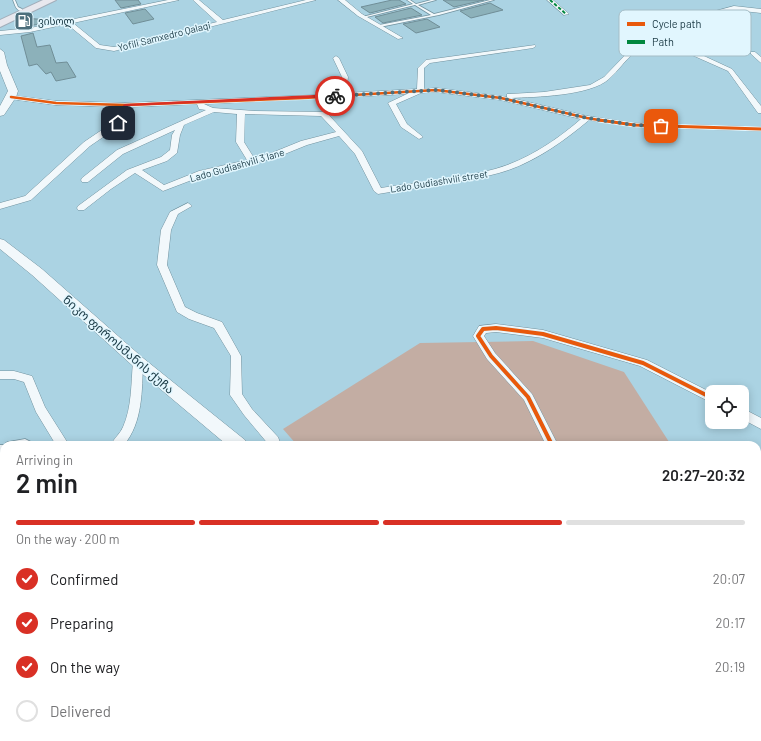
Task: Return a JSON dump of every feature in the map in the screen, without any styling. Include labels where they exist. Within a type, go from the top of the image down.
[{"type":"highway","points":[[0,24],[22,11],[46,1]]},
{"type":"highway","points":[[0,31],[22,11]]},
{"type":"main road","points":[[0,52],[2,69],[12,92],[11,97],[0,113]]},
{"type":"main road","name":"ნიკო ფიროსმანის ქუჩა","points":[[0,243],[37,272],[138,362],[234,441]]},
{"type":"street","points":[[0,31],[30,30],[176,0]]},
{"type":"street","name":"Yofili Samxedro Qalaqi","points":[[196,0],[221,22]]},
{"type":"street","name":"Yofili Samxedro Qalaqi","points":[[68,22],[98,48],[114,49],[313,0]]},
{"type":"street","points":[[341,0],[400,38]]},
{"type":"street","points":[[550,0],[566,14]]},
{"type":"street","points":[[719,10],[732,6],[761,10]]},
{"type":"street","points":[[420,91],[421,68],[428,61],[533,46]]},
{"type":"street","points":[[753,53],[761,61]]},
{"type":"street","points":[[494,97],[544,94],[592,87],[606,78],[627,56]]},
{"type":"street","points":[[699,56],[730,70],[761,110]]},
{"type":"street","points":[[336,58],[345,77],[342,95]]},
{"type":"street","points":[[11,97],[56,103],[125,105],[436,90],[494,97],[587,118],[634,125],[761,129]]},
{"type":"street","points":[[419,137],[404,125],[392,103],[420,91]]},
{"type":"street","name":"Lado Gudiashvili street","points":[[200,102],[202,107],[213,110],[255,113],[323,114],[359,152],[378,191],[498,171],[531,157],[566,136],[587,118]]},
{"type":"street","points":[[0,206],[28,198],[88,144],[128,116],[125,105]]},
{"type":"street","points":[[85,180],[120,152],[213,110]]},
{"type":"street","points":[[241,111],[240,142],[252,161]]},
{"type":"street","points":[[81,208],[130,172],[164,160],[174,151],[176,135],[181,124]]},
{"type":"street","name":"Lado Gudiashvili 3 lane","points":[[136,170],[163,188],[202,173],[272,156],[304,144],[341,133]]},
{"type":"street","points":[[188,206],[174,212],[166,230],[162,265],[181,309],[193,316],[218,325],[236,356],[236,396],[274,441]]},
{"type":"street","points":[[550,441],[528,397],[491,356],[478,336],[483,329],[496,328],[543,334],[643,363],[705,394]]},
{"type":"street","points":[[122,441],[131,423],[138,362]]},
{"type":"street","points":[[0,375],[14,375],[28,379],[40,409],[60,441]]},
{"type":"street","points":[[749,417],[761,424]]},
{"type":"lane","points":[[14,0],[17,7],[22,11]]},
{"type":"lane","points":[[408,0],[434,15]]},
{"type":"lane","points":[[364,16],[436,0]]},
{"type":"lane","points":[[380,26],[434,15],[493,0]]},
{"type":"shaded area","points":[[533,341],[624,372],[668,441],[294,441],[283,429],[420,343]]},
{"type":"building","points":[[115,0],[138,0],[141,4],[121,8]]},
{"type":"building","points":[[392,0],[399,0],[406,4],[370,13],[361,7]]},
{"type":"building","points":[[443,0],[484,0],[454,7]]},
{"type":"building","points":[[490,3],[503,10],[471,18],[460,11]]},
{"type":"building","points":[[411,8],[422,15],[383,23],[375,17]]},
{"type":"building","points":[[145,9],[154,19],[133,24],[125,13]]},
{"type":"building","points":[[21,18],[52,20],[52,22],[22,27],[17,21]]},
{"type":"building","points":[[427,19],[440,27],[416,33],[403,24]]},
{"type":"building","points":[[33,33],[37,47],[50,45],[56,63],[67,62],[76,77],[56,81],[51,72],[46,74],[37,64],[29,66],[21,36]]},
{"type":"marked path","points":[[550,0],[566,14]]},
{"type":"cycle path","points":[[11,97],[56,103],[125,105],[304,98],[436,90],[501,98],[587,118],[634,125],[761,129]]},
{"type":"cycle path","points":[[550,441],[528,397],[491,356],[478,336],[483,329],[496,328],[543,334],[643,363],[705,394]]},
{"type":"way so far","points":[[335,96],[436,90],[501,98],[587,118],[634,125],[661,126]]},
{"type":"place","name":"ვისოლ","points":[[24,21]]},
{"type":"route","points":[[118,123],[128,116],[125,105],[335,96]]}]
